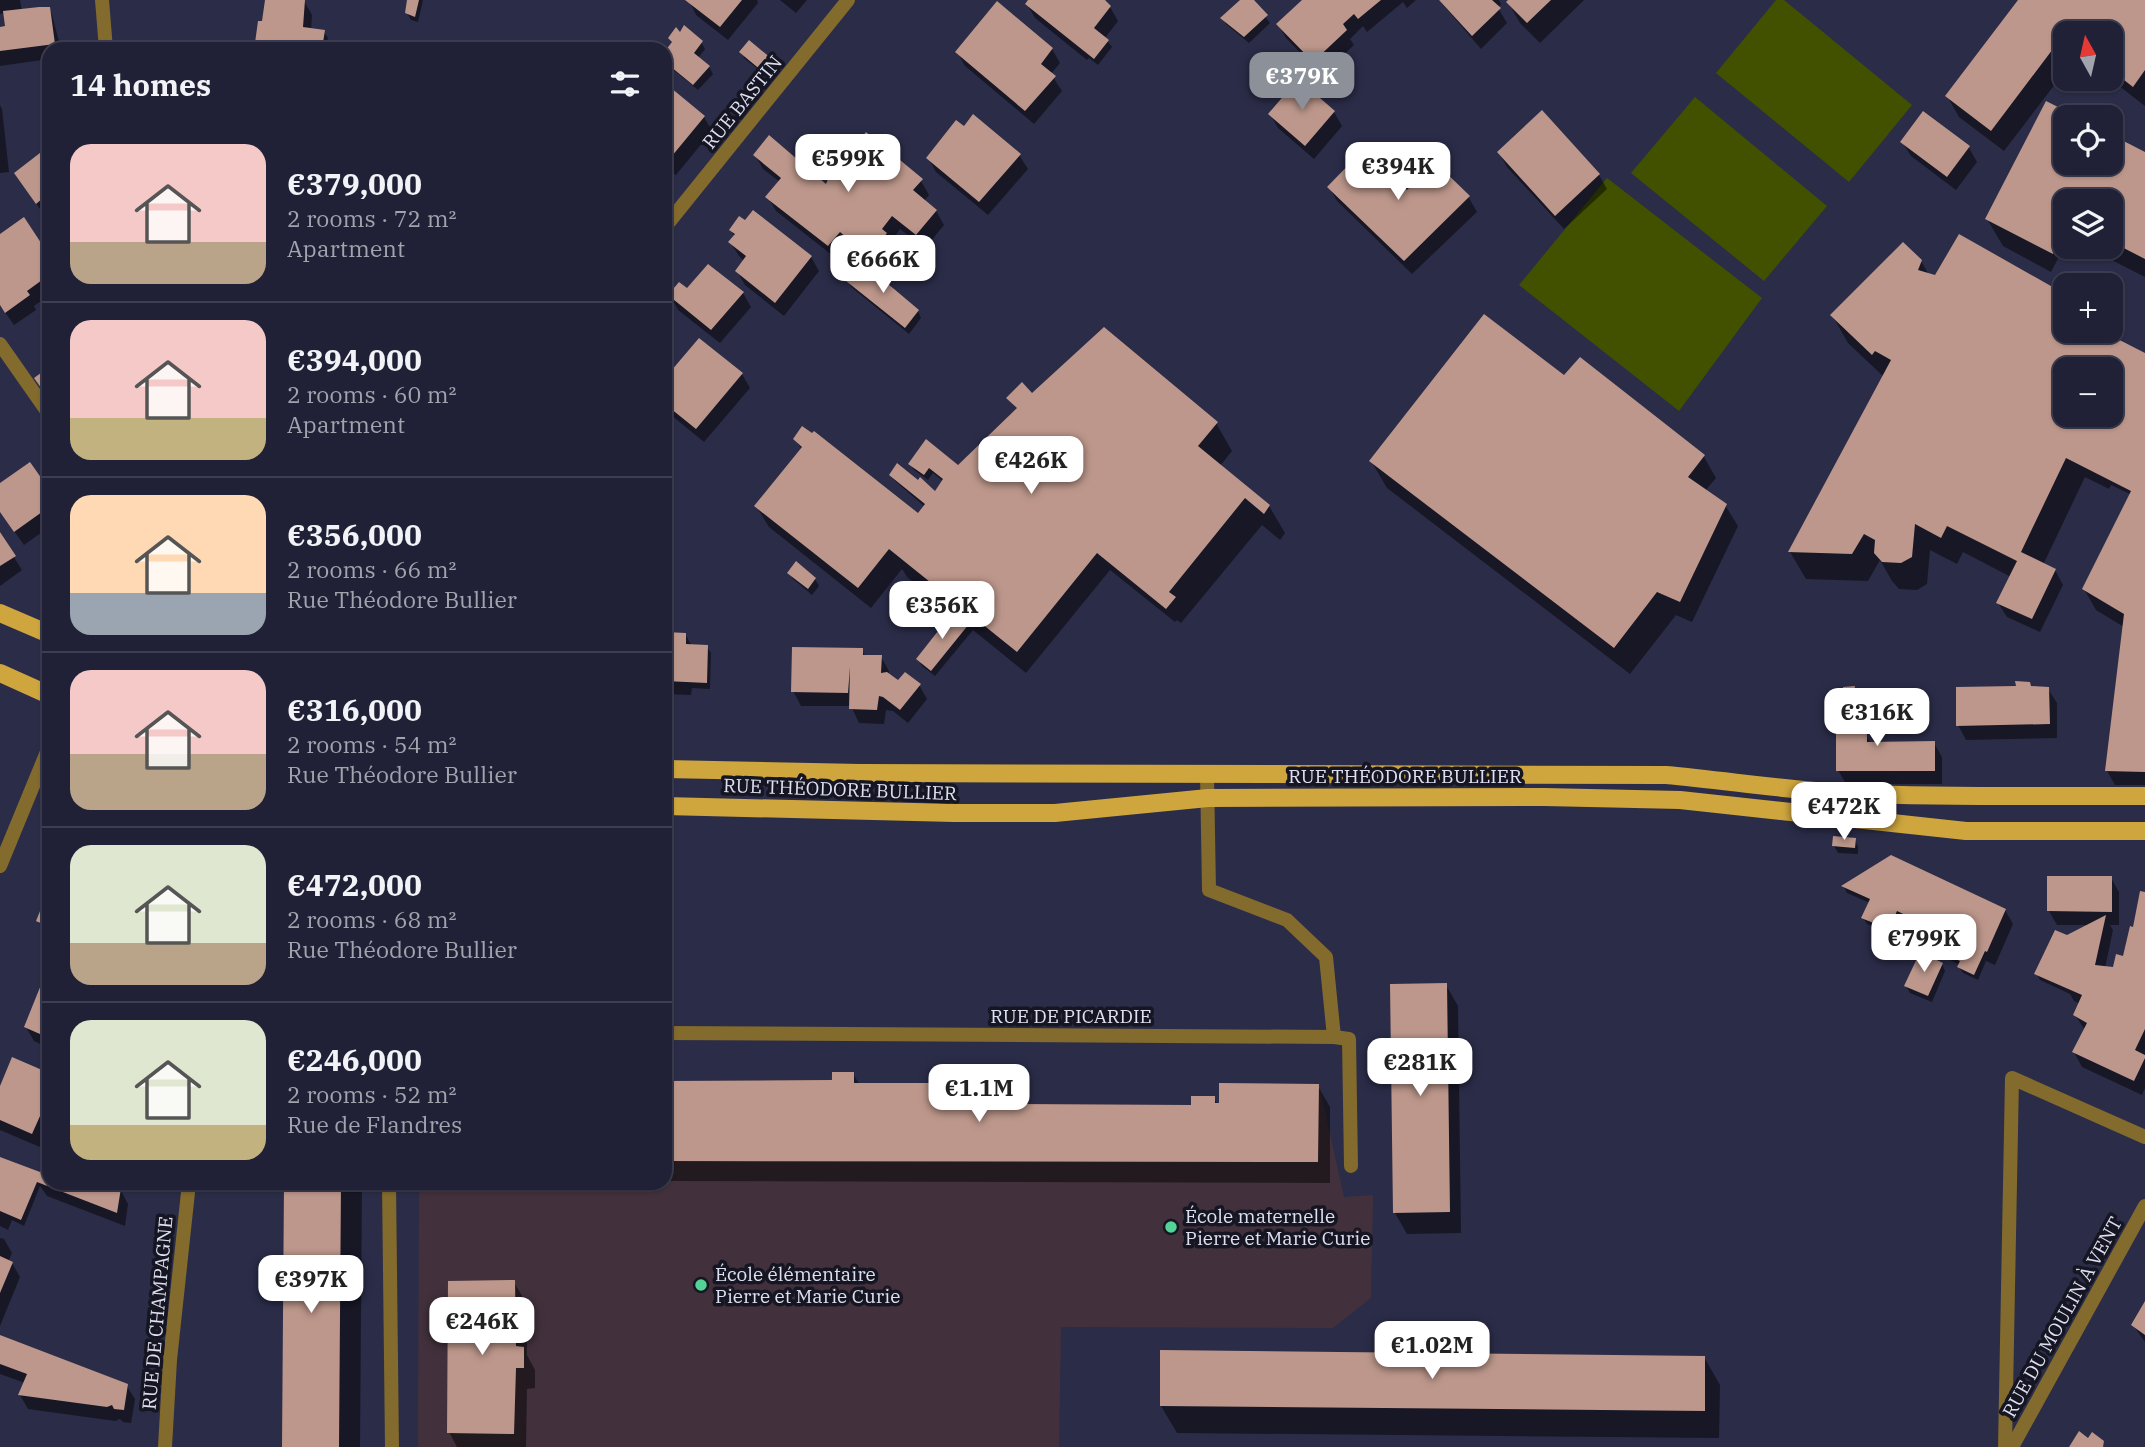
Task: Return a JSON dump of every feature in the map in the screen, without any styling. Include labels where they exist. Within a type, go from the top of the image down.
[{"type":"main road","points":[[0,613],[42,632]]},
{"type":"main road","points":[[0,673],[42,692]]},
{"type":"main road","name":"RUE THÉODORE BULLIER","points":[[672,769],[834,773],[1666,775],[1794,790],[1856,794],[2145,796]]},
{"type":"main road","name":"RUE THÉODORE BULLIER","points":[[672,806],[1055,813],[1208,798],[1531,797],[1680,800],[1966,831],[2145,831]]},
{"type":"street","points":[[102,0],[105,42]]},
{"type":"street","name":"RUE BASTIN","points":[[672,218],[848,0]]},
{"type":"street","points":[[0,344],[42,404]]},
{"type":"street","points":[[0,866],[42,764]]},
{"type":"street","points":[[1207,774],[1209,890],[1287,920],[1326,957],[1334,1037],[1349,1039],[1351,1166]]},
{"type":"street","name":"RUE DE PICARDIE","points":[[672,1033],[1334,1037]]},
{"type":"street","points":[[2005,1447],[2012,1078],[2145,1137]]},
{"type":"street","name":"RUE DE CHAMPAGNE","points":[[165,1447],[170,1360],[187,1190]]},
{"type":"street","points":[[389,1190],[392,1447]]},
{"type":"street","name":"RUE DU MOULIN À VENT","points":[[2012,1447],[2145,1206]]},
{"type":"shaded area","name":"École élémentaire Pierre et Marie Curie","points":[[832,1072],[854,1072],[854,1083],[1004,1083],[1005,1104],[1191,1105],[1191,1096],[1215,1096],[1215,1103],[1219,1103],[1219,1083],[1319,1084],[1344,1197],[1373,1195],[1371,1298],[1333,1328],[1061,1327],[1059,1447],[418,1447],[419,1190],[672,1190],[672,1081],[831,1080]]},
{"type":"green space","points":[[1776,0],[1784,0],[1912,105],[1849,182],[1716,73]]},
{"type":"green space","points":[[1695,97],[1827,206],[1764,281],[1631,173]]},
{"type":"green space","points":[[1607,178],[1762,298],[1679,411],[1519,285]]},
{"type":"building","points":[[265,0],[305,0],[303,27],[325,30],[323,42],[255,42],[258,21],[262,21]]},
{"type":"building","points":[[407,0],[419,0],[415,17],[405,13]]},
{"type":"building","points":[[685,0],[742,0],[720,27]]},
{"type":"building","points":[[1028,0],[1105,0],[1111,6],[1094,28],[1109,40],[1094,59],[1025,4]]},
{"type":"building","points":[[1240,0],[1254,0],[1268,15],[1244,37],[1220,18]]},
{"type":"building","points":[[1302,0],[1381,0],[1358,19],[1354,14],[1343,24],[1347,30],[1313,62],[1276,24]]},
{"type":"building","points":[[1439,0],[1492,0],[1501,8],[1472,36]]},
{"type":"building","points":[[1551,0],[1527,23],[1506,2]]},
{"type":"building","points":[[2018,0],[2145,0],[2145,70],[2133,87],[2123,79],[2123,21],[2053,21],[2053,49],[1991,131],[1945,96]]},
{"type":"building","points":[[997,1],[1053,48],[1041,64],[1056,76],[1025,111],[955,52]]},
{"type":"building","points":[[50,7],[55,42],[0,51],[0,27],[5,26],[3,11]]},
{"type":"building","points":[[684,25],[703,41],[694,53],[710,66],[693,85],[672,68],[672,42],[668,38],[676,27],[680,32]]},
{"type":"building","points":[[749,40],[772,59],[762,71],[739,52]]},
{"type":"building","points":[[1298,79],[1335,111],[1305,146],[1268,114]]},
{"type":"building","points":[[672,89],[705,116],[672,156]]},
{"type":"building","points":[[2046,101],[2054,105],[2053,175],[2123,175],[2123,141],[2145,152],[2145,259],[2123,248],[2123,189],[2053,189],[2053,254],[1985,219]]},
{"type":"building","points":[[1542,110],[1600,174],[1555,216],[1497,152]]},
{"type":"building","points":[[1923,111],[1970,146],[1947,177],[1900,142]]},
{"type":"building","points":[[973,114],[1021,154],[979,202],[926,158],[956,120],[964,126]]},
{"type":"building","points":[[866,132],[923,179],[913,190],[937,210],[916,235],[892,216],[882,229],[887,233],[869,257],[840,232],[828,246],[765,197],[781,178],[753,155],[769,135],[826,184]]},
{"type":"building","points":[[1363,150],[1407,190],[1435,162],[1470,196],[1404,261],[1327,187]]},
{"type":"building","points":[[42,151],[42,199],[36,204],[14,173]]},
{"type":"building","points":[[753,210],[812,256],[775,303],[735,271],[746,256],[728,242],[735,234],[729,230],[739,216],[745,220]]},
{"type":"building","points":[[24,217],[42,244],[42,280],[27,291],[30,295],[5,313],[0,305],[0,234]]},
{"type":"building","points":[[1959,234],[2053,287],[2053,343],[2123,342],[2145,353],[2145,772],[2105,771],[2124,614],[2082,589],[2131,491],[2066,458],[2021,552],[2056,569],[2032,619],[1996,603],[2017,561],[1947,526],[1941,538],[1915,524],[1912,557],[1901,563],[1882,562],[1874,553],[1875,540],[1864,534],[1852,554],[1788,552],[1891,360],[1875,351],[1872,355],[1830,315],[1903,242],[1922,260],[1918,270],[1935,275]]},
{"type":"building","points":[[862,262],[919,310],[905,328],[846,281]]},
{"type":"building","points":[[708,264],[744,292],[711,330],[672,298],[672,290],[679,282],[687,288]]},
{"type":"building","points":[[1484,314],[1564,375],[1580,357],[1705,455],[1688,477],[1727,504],[1680,602],[1657,592],[1614,648],[1369,461]]},
{"type":"building","points":[[1104,327],[1218,422],[1198,446],[1270,505],[1264,514],[1245,498],[1169,592],[1176,597],[1166,609],[1097,553],[1017,652],[889,549],[858,588],[754,506],[802,447],[793,439],[802,426],[812,433],[814,431],[918,513],[925,504],[889,475],[897,463],[918,480],[920,477],[935,491],[943,479],[929,468],[924,475],[908,464],[926,439],[958,465],[1017,408],[1006,398],[1022,382],[1032,393]]},
{"type":"building","points":[[699,338],[743,373],[696,429],[672,410],[672,370]]},
{"type":"building","points":[[42,372],[42,389],[34,378]]},
{"type":"building","points":[[30,462],[42,479],[42,512],[14,532],[0,512],[0,483]]},
{"type":"building","points":[[0,532],[16,556],[0,566]]},
{"type":"building","points":[[796,561],[816,578],[808,589],[787,573]]},
{"type":"building","points":[[953,612],[969,624],[931,671],[916,659]]},
{"type":"building","points":[[672,632],[686,633],[686,644],[708,645],[707,683],[672,681]]},
{"type":"building","points":[[792,647],[863,648],[863,655],[882,655],[881,673],[887,672],[898,680],[905,672],[921,684],[900,710],[879,696],[877,710],[849,709],[850,667],[848,693],[791,692]]},
{"type":"building","points":[[2015,681],[2030,682],[2031,686],[2049,687],[2050,724],[1956,726],[1956,687],[2016,686]]},
{"type":"building","points":[[1855,686],[1850,715],[1857,732],[1867,733],[1867,742],[1935,741],[1935,771],[1836,771],[1836,734],[1843,687]]},
{"type":"building","points":[[1833,836],[1856,838],[1855,848],[1832,846]]},
{"type":"building","points":[[1891,855],[2006,909],[1974,975],[1957,967],[1960,961],[1923,944],[1930,927],[1897,911],[1889,929],[1861,918],[1870,899],[1841,886]]},
{"type":"building","points":[[2047,876],[2112,876],[2112,912],[2047,911]]},
{"type":"building","points":[[2140,891],[2145,892],[2145,1029],[2135,1050],[2145,1055],[2145,1058],[2134,1081],[2072,1052],[2087,1023],[2073,1015],[2082,995],[2034,974],[2055,930],[2067,935],[2106,915],[2095,965],[2113,967],[2116,954],[2123,956],[2130,926],[2133,927]]},
{"type":"building","points":[[42,906],[42,924],[36,921]]},
{"type":"building","points":[[1920,952],[1943,963],[1928,996],[1904,986]]},
{"type":"building","points":[[42,982],[42,1035],[24,1027]]},
{"type":"building","points":[[1447,983],[1450,1212],[1393,1213],[1390,984]]},
{"type":"building","points":[[12,1057],[42,1070],[42,1112],[32,1134],[0,1120],[0,1086]]},
{"type":"building","points":[[832,1072],[854,1072],[854,1083],[1004,1083],[1004,1104],[1191,1105],[1191,1096],[1215,1096],[1215,1103],[1219,1103],[1219,1083],[1319,1084],[1318,1162],[672,1161],[672,1081],[832,1080]]},
{"type":"building","points":[[0,1157],[40,1172],[42,1168],[42,1184],[37,1182],[21,1220],[0,1211]]},
{"type":"building","points":[[58,1190],[121,1190],[117,1213]]},
{"type":"building","points":[[284,1190],[341,1190],[339,1447],[282,1447]]},
{"type":"building","points":[[0,1256],[13,1262],[0,1293]]},
{"type":"building","points":[[515,1280],[516,1346],[524,1347],[524,1368],[516,1368],[514,1434],[447,1433],[448,1281]]},
{"type":"building","points":[[2145,1301],[2145,1335],[2131,1325]]},
{"type":"building","points":[[0,1335],[128,1384],[124,1410],[114,1409],[112,1405],[107,1407],[18,1395],[27,1374],[0,1364]]},
{"type":"building","points":[[1160,1350],[1705,1356],[1705,1411],[1160,1406]]},
{"type":"building","points":[[2079,1431],[2088,1438],[2092,1432],[2104,1441],[2103,1447],[2069,1447]]},
{"type":"place","name":"École maternelle Pierre et Marie Curie","points":[[1171,1227]]},
{"type":"place","name":"École élémentaire Pierre et Marie Curie","points":[[701,1285]]}]
